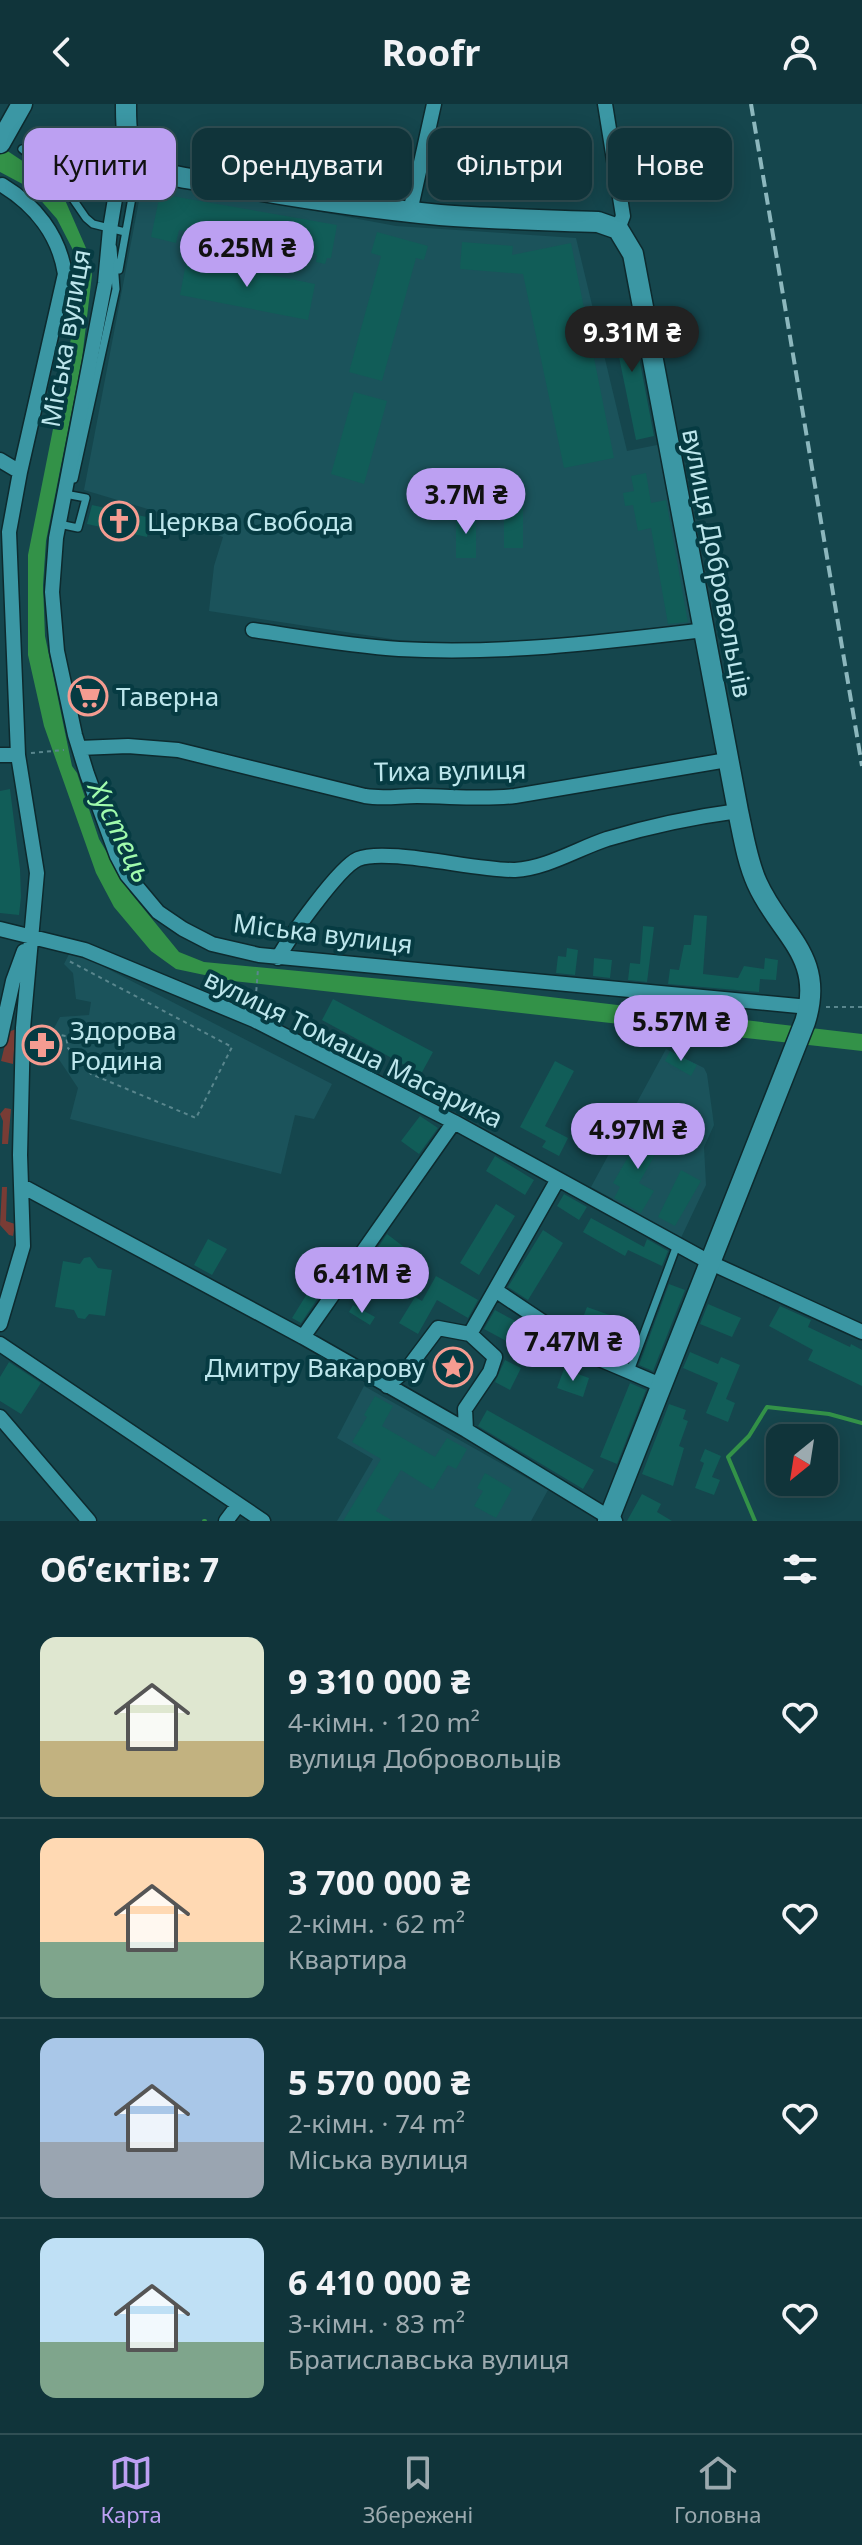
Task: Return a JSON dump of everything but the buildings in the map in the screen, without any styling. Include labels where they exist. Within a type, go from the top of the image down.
[{"type":"main road","points":[[1,141],[22,104]]},
{"type":"main road","points":[[126,104],[128,128]]},
{"type":"main road","points":[[176,175],[366,207],[598,222],[618,229]]},
{"type":"main road","name":"вулиця Добровольців","points":[[618,229],[630,247],[635,263],[738,811],[756,881],[807,964],[811,988],[807,1015]]},
{"type":"main road","points":[[611,1520],[807,1015]]},
{"type":"street","points":[[410,212],[434,104]]},
{"type":"street","name":"вулиця Добровольців","points":[[605,104],[623,216],[618,229]]},
{"type":"street","points":[[0,1324],[23,1246],[20,1155],[23,1028],[37,873],[24,754],[9,532],[65,274],[63,261],[44,222],[34,209],[2,185]]},
{"type":"street","name":"Міська вулиця","points":[[115,200],[105,283],[59,524],[52,574],[54,627],[76,749],[117,856],[146,900],[169,921],[212,944],[278,958],[807,1015]]},
{"type":"street","points":[[0,460],[20,472]]},
{"type":"street","points":[[253,630],[373,647],[426,650],[576,645],[705,630]]},
{"type":"street","name":"Тиха вулиця","points":[[76,749],[137,746],[178,750],[388,799],[515,796],[727,760]]},
{"type":"street","points":[[0,755],[24,754]]},
{"type":"street","points":[[278,958],[294,931],[344,871],[359,859],[379,856],[490,869],[526,869],[649,827],[738,811]]},
{"type":"street","name":"вулиця Томаша Масарика","points":[[0,929],[85,950],[254,1020],[454,1122],[711,1263],[862,1332]]},
{"type":"street","points":[[0,1040],[13,981],[30,936]]},
{"type":"street","points":[[303,1337],[454,1122]]},
{"type":"street","points":[[470,1334],[558,1179]]},
{"type":"street","points":[[22,1186],[303,1337],[466,1430],[611,1520]]},
{"type":"street","points":[[495,1290],[597,1358],[663,1386]]},
{"type":"street","points":[[387,1386],[408,1368],[438,1328],[470,1334],[495,1357],[490,1372],[465,1409],[466,1430]]},
{"type":"street","points":[[3,1346],[263,1521]]},
{"type":"street","points":[[0,1417],[89,1521]]},
{"type":"street","points":[[226,1521],[238,1505]]},
{"type":"lane","points":[[22,149],[59,179],[86,218],[99,227],[125,232]]},
{"type":"lane","points":[[59,524],[78,528],[86,498],[67,494],[80,457],[131,200]]},
{"type":"lane","points":[[110,229],[117,280]]},
{"type":"lane","points":[[630,1371],[677,1245]]},
{"type":"path","points":[[24,754],[76,749]]},
{"type":"path","points":[[23,1028],[66,1036],[68,1048],[91,1074],[196,1118],[232,1047],[77,966],[66,959],[57,943]]},
{"type":"path","points":[[254,1020],[259,962]]},
{"type":"path","points":[[807,1015],[862,1007]]},
{"type":"shaded area","points":[[0,146],[24,162],[24,185],[0,172]]},
{"type":"shaded area","points":[[176,185],[192,188],[192,200],[257,200],[396,226],[576,238],[627,451],[662,444],[692,624],[572,641],[475,644],[398,640],[209,611],[214,566],[223,537],[161,513],[84,490],[139,200],[176,200]]},
{"type":"shaded area","points":[[40,200],[65,200],[89,255],[92,275],[82,359],[46,541],[43,585],[45,636],[72,766],[99,839],[130,892],[179,952],[204,962],[466,987],[862,1034],[862,1051],[233,981],[176,969],[151,951],[114,907],[96,873],[44,726],[28,655],[28,555],[76,313],[74,252],[57,219]]},
{"type":"shaded area","points":[[71,950],[332,1084],[314,1119],[295,1115],[281,1174],[70,1119],[78,1088],[58,1058],[60,1040],[41,1037],[43,1026],[54,1028],[60,1017],[89,1015],[91,1002],[76,999],[73,973],[64,964]]},
{"type":"shaded area","points":[[16,1029],[20,1036],[15,1036],[13,1064],[1,1061],[8,1032]]},
{"type":"shaded area","points":[[666,1049],[704,1068],[714,1125],[704,1147],[706,1185],[679,1242],[591,1187]]},
{"type":"shaded area","points":[[5,1108],[11,1109],[8,1144],[2,1144],[3,1121],[0,1114]]},
{"type":"shaded area","points":[[2,1187],[7,1187],[6,1221],[15,1224],[13,1236],[0,1225]]},
{"type":"shaded area","points":[[364,1386],[548,1490],[531,1521],[337,1521],[373,1459],[337,1438]]},
{"type":"waterway","points":[[755,1521],[728,1457],[749,1436],[767,1407],[829,1414],[862,1423]]},
{"type":"railway","points":[[751,104],[862,766]]},
{"type":"place","name":"Церква Свобода","points":[[119,521]]},
{"type":"place","name":"Таверна","points":[[88,696]]},
{"type":"place","name":"Здорова Родина","points":[[42,1045]]},
{"type":"place","name":"Дмитру Вакарову","points":[[453,1367]]},
{"type":"water label","name":"Хустець","points":[[121,831]]}]
